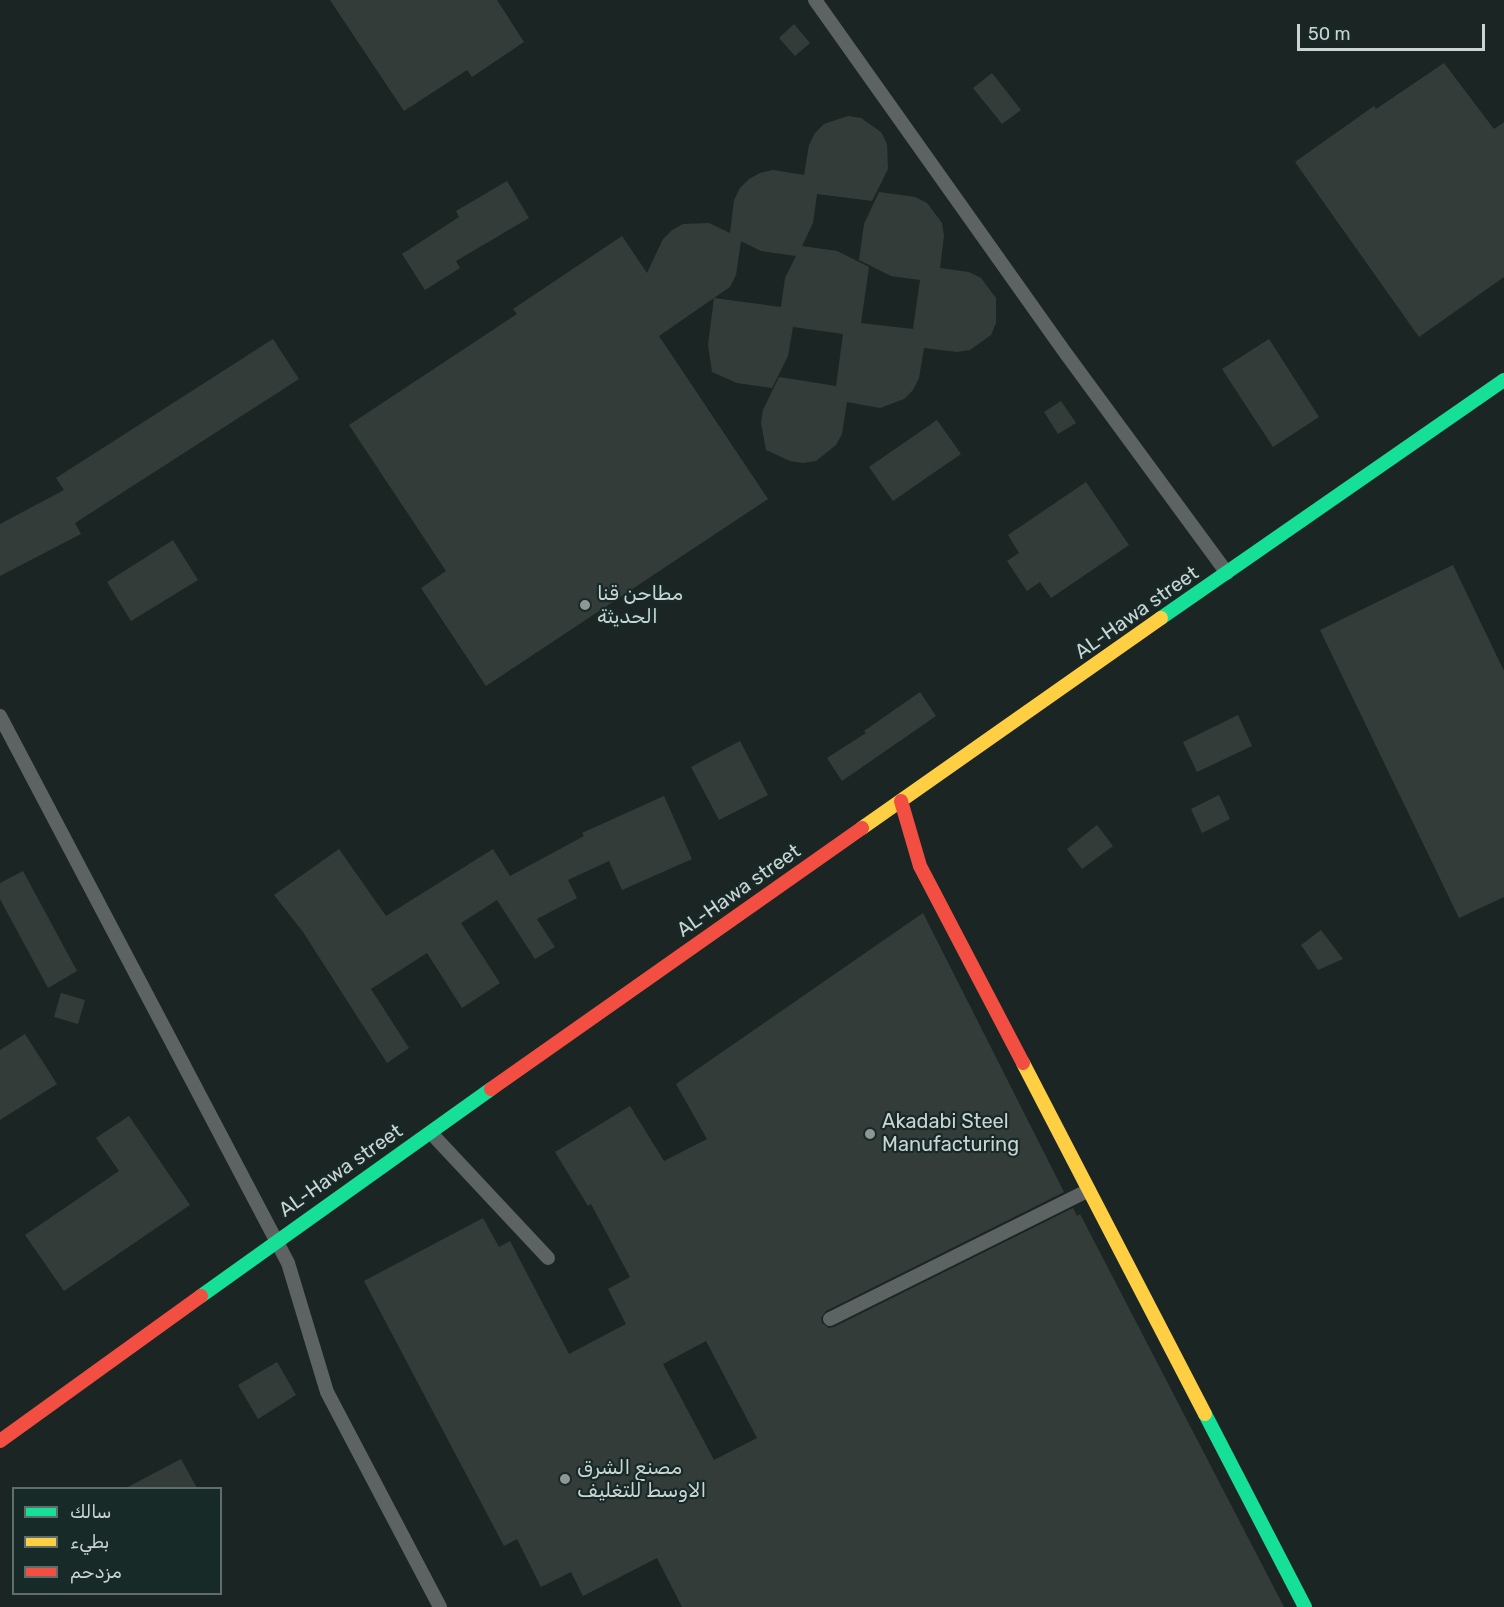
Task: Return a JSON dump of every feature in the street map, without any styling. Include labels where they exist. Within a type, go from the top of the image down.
[{"type":"street","name":"AL-Hawa street","points":[[0,1440],[431,1132],[1504,380]]},
{"type":"street","points":[[901,801],[920,866],[1305,1607]]},
{"type":"lane","points":[[814,0],[1064,351],[1227,574]]},
{"type":"lane","points":[[0,716],[288,1263],[327,1392],[440,1607]]},
{"type":"lane","points":[[431,1132],[548,1258]]},
{"type":"lane","points":[[830,1319],[1090,1190]]},
{"type":"building","points":[[330,0],[497,0],[524,42],[472,77],[467,70],[404,111]]},
{"type":"building","points":[[794,24],[810,43],[795,56],[779,38]]},
{"type":"building","points":[[1444,63],[1494,129],[1504,122],[1504,277],[1419,337],[1295,162],[1374,106],[1376,109]]},
{"type":"building","points":[[992,73],[1021,110],[1002,124],[973,88]]},
{"type":"building","points":[[848,116],[861,118],[881,132],[887,144],[888,169],[872,201],[817,194],[813,223],[802,246],[837,251],[869,267],[861,323],[913,329],[920,280],[891,276],[859,260],[864,224],[879,192],[915,197],[927,203],[942,223],[944,236],[940,268],[969,272],[981,278],[996,298],[996,323],[991,335],[970,350],[957,352],[924,348],[919,378],[913,390],[904,399],[880,408],[847,402],[842,434],[836,445],[816,461],[803,463],[790,461],[766,450],[761,423],[763,410],[779,377],[836,386],[843,334],[793,327],[788,356],[772,388],[737,383],[712,372],[708,345],[714,298],[659,336],[768,499],[486,686],[421,588],[446,571],[349,425],[517,314],[513,309],[622,236],[647,273],[663,239],[683,224],[709,223],[730,233],[734,200],[740,188],[760,173],[773,170],[804,175],[809,145],[815,133],[824,124]],"holes":[[[741,241],[761,251],[796,256],[785,278],[781,307],[714,298],[730,287],[736,275]]]},
{"type":"building","points":[[507,181],[529,218],[456,261],[460,268],[425,290],[402,254],[459,217],[456,211]]},
{"type":"building","points":[[273,339],[299,379],[75,523],[81,534],[0,576],[0,524],[64,490],[56,478]]},
{"type":"building","points":[[1269,339],[1319,417],[1273,447],[1222,369]]},
{"type":"building","points":[[1061,401],[1076,423],[1058,434],[1044,412]]},
{"type":"building","points":[[937,420],[961,454],[893,501],[869,467]]},
{"type":"building","points":[[1086,482],[1129,545],[1051,598],[1040,582],[1027,591],[1007,561],[1019,553],[1008,535]]},
{"type":"building","points":[[173,540],[198,580],[131,621],[107,582]]},
{"type":"building","points":[[1453,565],[1504,671],[1504,897],[1459,918],[1320,630]]},
{"type":"building","points":[[920,692],[936,716],[842,781],[827,758],[866,733],[864,731]]},
{"type":"building","points":[[1238,715],[1252,746],[1197,772],[1183,742]]},
{"type":"building","points":[[740,741],[768,795],[719,820],[691,767]]},
{"type":"building","points":[[1219,795],[1230,819],[1202,833],[1191,809]]},
{"type":"building","points":[[664,796],[692,859],[622,890],[609,861],[568,880],[577,898],[537,919],[555,947],[535,959],[497,900],[461,923],[500,983],[462,1008],[427,953],[371,989],[409,1048],[387,1063],[303,932],[274,895],[339,849],[386,916],[493,849],[510,876],[584,836],[582,833]]},
{"type":"building","points":[[1097,825],[1113,846],[1082,869],[1067,849]]},
{"type":"building","points":[[23,871],[77,971],[48,988],[0,899],[0,883]]},
{"type":"building","points":[[923,913],[1064,1192],[826,1311],[821,1318],[822,1323],[829,1328],[834,1327],[1073,1208],[1077,1216],[1080,1214],[1284,1607],[682,1607],[657,1558],[583,1596],[571,1572],[541,1587],[517,1539],[504,1546],[364,1281],[483,1218],[499,1247],[510,1241],[569,1354],[626,1324],[608,1289],[630,1277],[591,1204],[588,1206],[555,1152],[630,1106],[664,1161],[707,1139],[676,1084]],"holes":[[[706,1341],[757,1438],[714,1460],[663,1364]]]},
{"type":"building","points":[[1321,930],[1343,959],[1318,970],[1301,945]]},
{"type":"building","points":[[61,993],[85,1000],[78,1024],[54,1017]]},
{"type":"building","points":[[25,1034],[57,1084],[0,1120],[0,1050]]},
{"type":"building","points":[[129,1116],[190,1205],[64,1291],[25,1235],[119,1171],[96,1138]]},
{"type":"building","points":[[277,1362],[296,1395],[258,1419],[238,1385]]},
{"type":"building","points":[[181,1459],[196,1487],[128,1487]]},
{"type":"traffic: fast","points":[[1161,618],[1504,380]]},
{"type":"traffic: fast","points":[[201,1296],[491,1089]]},
{"type":"traffic: fast","points":[[1205,1414],[1305,1607]]},
{"type":"traffic: slow","points":[[862,828],[1161,618]]},
{"type":"traffic: slow","points":[[1023,1063],[1205,1414]]},
{"type":"traffic: jam","points":[[901,801],[920,866],[1023,1063]]},
{"type":"traffic: jam","points":[[491,1089],[862,828]]},
{"type":"traffic: jam","points":[[0,1441],[201,1296]]},
{"type":"place","name":"مطاحن قنا الحديثة","points":[[585,605]]},
{"type":"place","name":"Akadabi Steel Manufacturing","points":[[870,1134]]},
{"type":"place","name":"مصنع الشرق الاوسط للتغليف","points":[[565,1479]]}]
